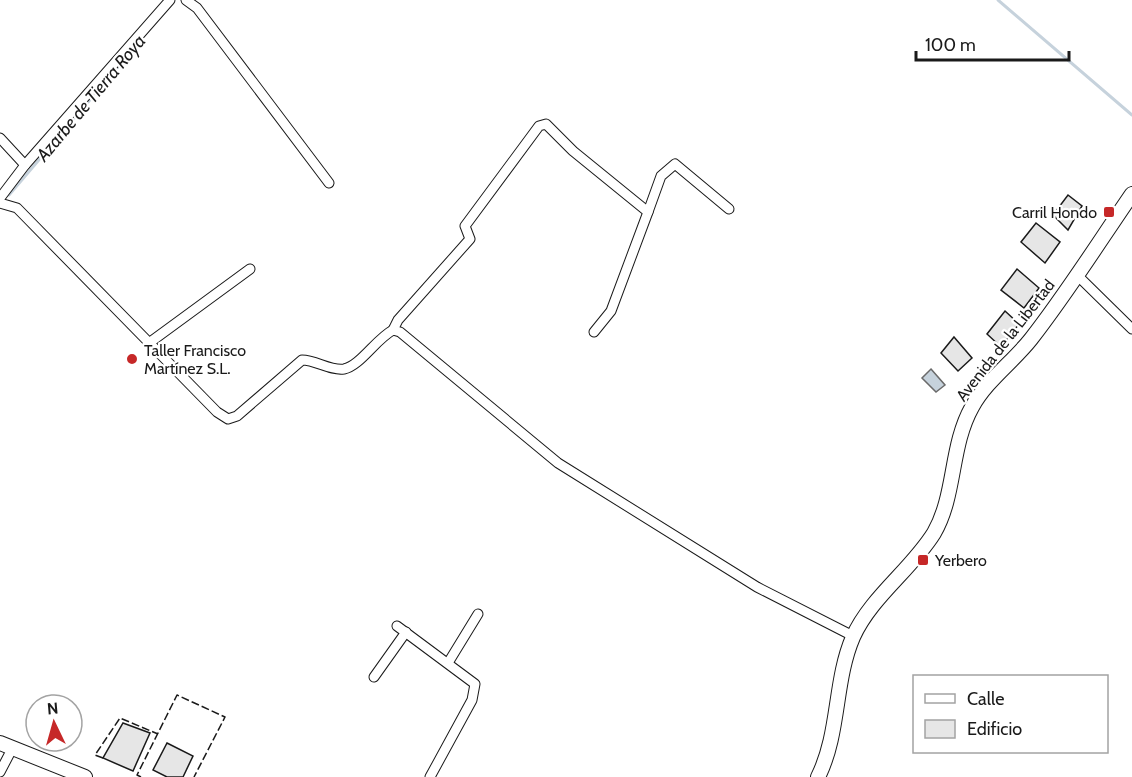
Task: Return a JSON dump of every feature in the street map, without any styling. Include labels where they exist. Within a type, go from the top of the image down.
[{"type":"main road","name":"Avenida de la Libertad","points":[[818,777],[826,755],[842,672],[853,636],[865,616],[911,563],[938,525],[964,425],[974,404],[1031,339],[1132,194]]},
{"type":"main road","points":[[6,746],[85,777]]},
{"type":"street","points":[[0,198],[25,165],[170,0]]},
{"type":"street","points":[[186,0],[196,8],[329,183]]},
{"type":"street","points":[[0,203],[17,208],[148,343],[217,412],[228,419],[237,416],[302,360],[313,360],[343,369],[353,365],[381,336],[393,330],[398,320],[470,239],[465,226],[539,126],[546,124],[573,151],[648,212]]},
{"type":"street","points":[[0,138],[25,165]]},
{"type":"street","points":[[594,332],[611,311],[661,176],[675,164],[729,209]]},
{"type":"street","points":[[148,343],[250,269]]},
{"type":"street","points":[[1077,275],[1132,329]]},
{"type":"street","points":[[393,330],[410,339],[558,463],[757,587],[853,636]]},
{"type":"street","points":[[448,663],[478,614]]},
{"type":"street","points":[[398,626],[475,684],[472,700],[430,777]]},
{"type":"street","points":[[374,676],[406,632]]},
{"type":"street","points":[[0,772],[6,746]]},
{"type":"shaded area","points":[[931,369],[945,385],[936,392],[922,378]]},
{"type":"building","points":[[1068,195],[1082,206],[1068,230],[1053,215]]},
{"type":"building","points":[[1036,223],[1060,242],[1045,263],[1021,242]]},
{"type":"building","points":[[1017,269],[1039,288],[1024,308],[1001,290]]},
{"type":"building","points":[[1005,311],[1019,324],[1001,347],[987,334]]},
{"type":"building","points":[[954,337],[972,358],[958,371],[941,353]]},
{"type":"building","points":[[123,723],[150,733],[133,771],[103,758]]},
{"type":"building","points":[[167,743],[193,756],[183,777],[167,777],[153,770]]},
{"type":"waterway","points":[[998,0],[1132,115]]},
{"type":"waterway","name":"Azarbe de Tierra Roya","points":[[9,195],[123,61]]},
{"type":"fence","points":[[141,777],[137,775],[177,695],[225,717],[194,777]]},
{"type":"fence","points":[[103,758],[95,755],[120,718],[158,734]]},
{"type":"place","name":"Carril Hondo","points":[[1109,212]]},
{"type":"place","name":"Taller Francisco Martínez S.L.","points":[[132,359]]},
{"type":"place","name":"Yerbero","points":[[923,560]]}]
